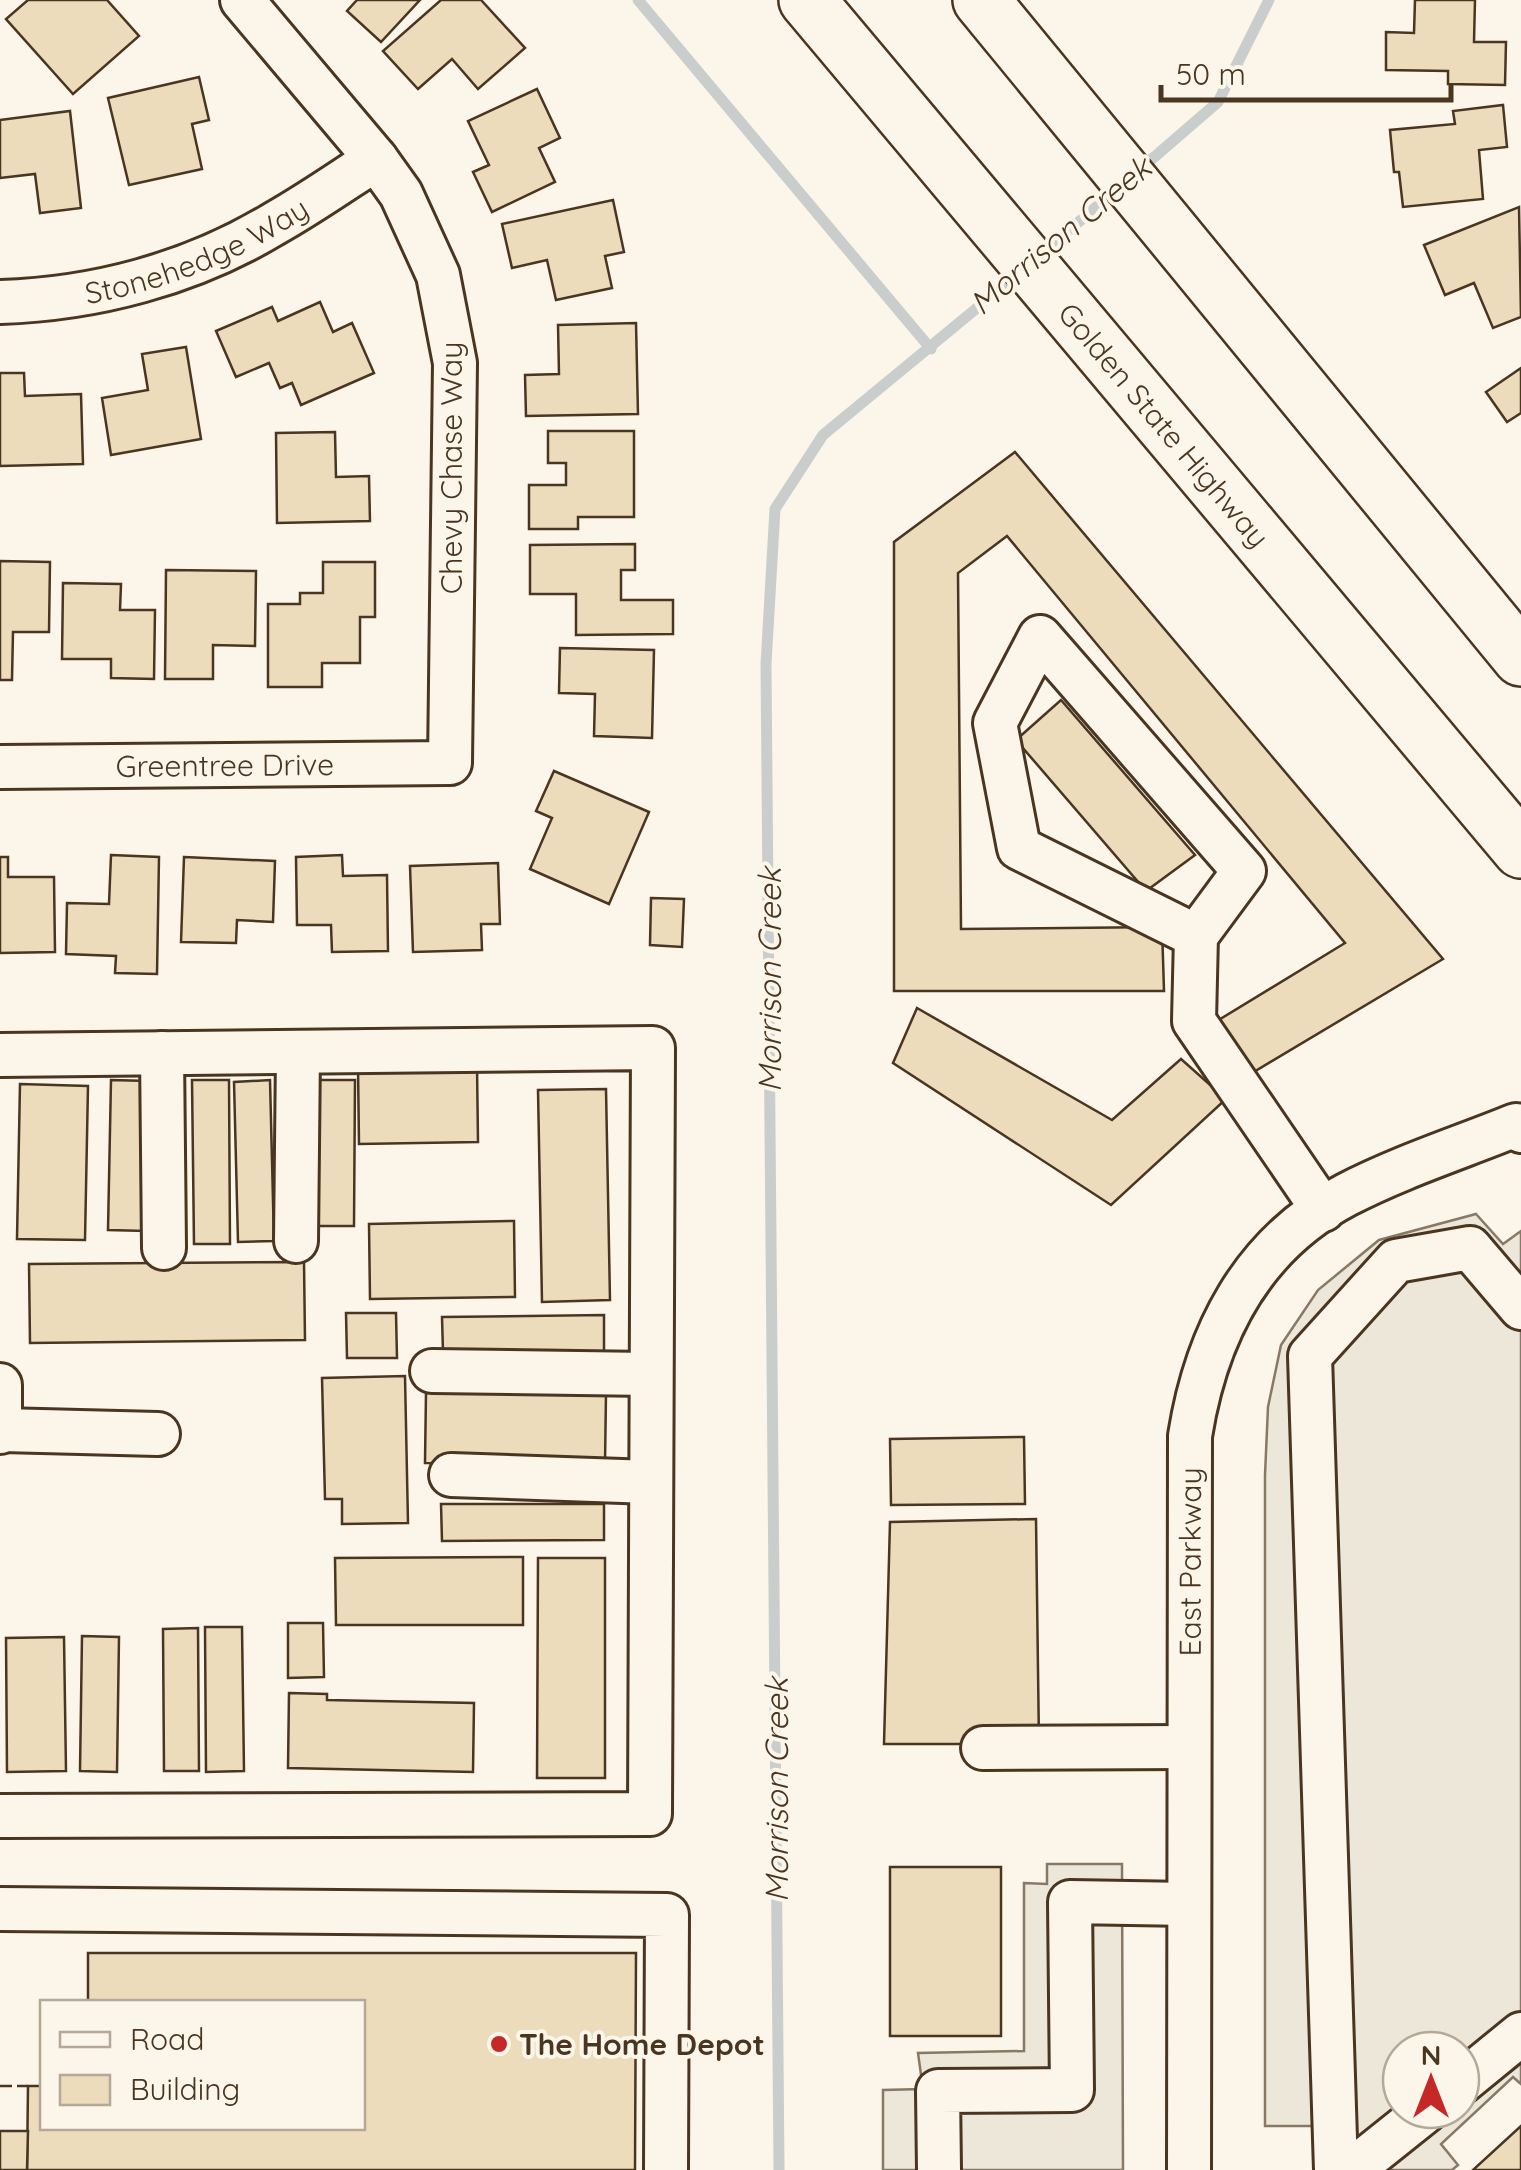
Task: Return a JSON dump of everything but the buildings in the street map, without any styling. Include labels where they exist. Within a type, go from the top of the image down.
[{"type":"highway","name":"Golden State Highway","points":[[807,0],[1521,850]]},
{"type":"highway","points":[[980,0],[1521,658]]},
{"type":"street","name":"Chevy Chase Way","points":[[242,0],[401,194],[438,275],[455,364],[450,763]]},
{"type":"street","name":"Stonehedge Way","points":[[0,302],[86,294],[181,268],[272,226],[376,159]]},
{"type":"street","points":[[1196,936],[1019,848],[996,723],[1040,637],[1244,871],[1196,936],[1194,1021],[1323,1210]]},
{"type":"street","name":"Greentree Drive","points":[[0,767],[450,763]]},
{"type":"street","points":[[0,1054],[653,1048],[650,1814],[0,1816]]},
{"type":"street","points":[[296,1240],[298,1052]]},
{"type":"street","points":[[162,1053],[164,1248]]},
{"type":"street","name":"East Parkway","points":[[1189,2170],[1190,1436],[1196,1394],[1208,1354],[1248,1280],[1276,1248],[1323,1210],[1380,1179],[1518,1128]]},
{"type":"street","points":[[1336,2170],[1310,1356],[1396,1261],[1470,1248],[1521,1308]]},
{"type":"street","points":[[432,1370],[649,1374]]},
{"type":"street","points":[[0,1384],[1,1431],[158,1434]]},
{"type":"street","points":[[450,1475],[651,1482]]},
{"type":"street","points":[[983,1748],[1190,1748]]},
{"type":"street","points":[[939,2170],[938,2091],[1072,2090],[1070,1902],[1190,1904]]},
{"type":"street","points":[[0,1908],[668,1914],[666,2170]]},
{"type":"street","points":[[1481,2066],[1521,2034]]},
{"type":"street","points":[[1352,2170],[1402,2130]]},
{"type":"shaded area","points":[[1476,1214],[1503,1244],[1521,1231],[1521,2084],[1513,2077],[1481,2107],[1481,2030],[1381,2030],[1381,2130],[1456,2130],[1441,2144],[1458,2165],[1452,2170],[1365,2170],[1338,2126],[1265,2126],[1268,1407],[1281,1345],[1318,1290],[1379,1240]]},
{"type":"shaded area","points":[[1047,1864],[1122,1864],[1123,2170],[883,2170],[883,2090],[923,2089],[918,2053],[1024,2051],[1024,1883],[1047,1884]]},
{"type":"waterway","points":[[638,0],[931,349]]},
{"type":"waterway","name":"Morrison Creek","points":[[1137,172],[1218,102],[1269,0]]},
{"type":"waterway","name":"Morrison Creek","points":[[1039,256],[1116,190]]},
{"type":"waterway","name":"Morrison Creek","points":[[779,2170],[766,664],[775,509],[823,435],[1017,275]]},
{"type":"fence","points":[[0,2086],[28,2086]]},
{"type":"place","name":"The Home Depot","points":[[499,2044]]}]
